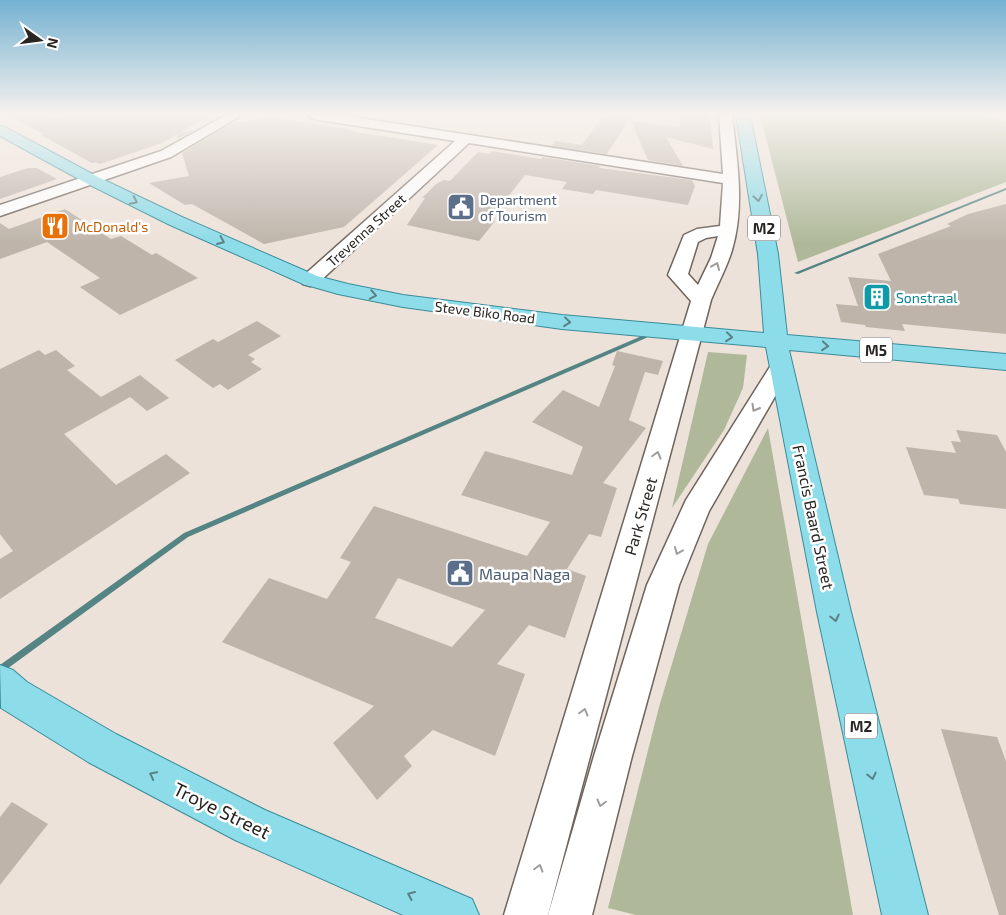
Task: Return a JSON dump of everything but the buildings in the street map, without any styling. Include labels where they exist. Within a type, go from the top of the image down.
[{"type":"main road","name":"Steve Biko Road","points":[[51,158],[176,222],[310,280],[345,290],[402,301],[562,322],[692,334],[779,354],[1006,362]]},
{"type":"main road","name":"Francis Baard Street","points":[[751,158],[768,254],[779,354],[834,612],[905,915]]},
{"type":"main road","name":"Troye Street","points":[[3,685],[14,695],[102,748],[250,825],[456,915]]},
{"type":"street","points":[[0,211],[154,158]]},
{"type":"street","name":"Trevenna Street","points":[[310,280],[445,158]]},
{"type":"street","points":[[587,158],[731,180]]},
{"type":"street","name":"Park Street","points":[[526,915],[701,300],[725,244],[731,211],[729,158]]},
{"type":"street","points":[[570,915],[663,586],[696,508],[779,354]]},
{"type":"green space","points":[[771,158],[1006,158],[1006,182],[798,262]]},
{"type":"green space","points":[[708,352],[747,355],[743,388],[724,430],[672,508]]},
{"type":"green space","points":[[768,428],[853,915],[636,915],[608,908],[659,707],[708,544]]},
{"type":"waterway","points":[[796,273],[1006,189]]},
{"type":"waterway","points":[[0,670],[186,535],[644,337]]},
{"type":"place","name":"Department of Tourism","points":[[461,207]]},
{"type":"place","name":"McDonald's","points":[[55,226]]},
{"type":"place","name":"Sonstraal","points":[[877,297]]},
{"type":"place","name":"Maupa Naga","points":[[460,573]]}]
